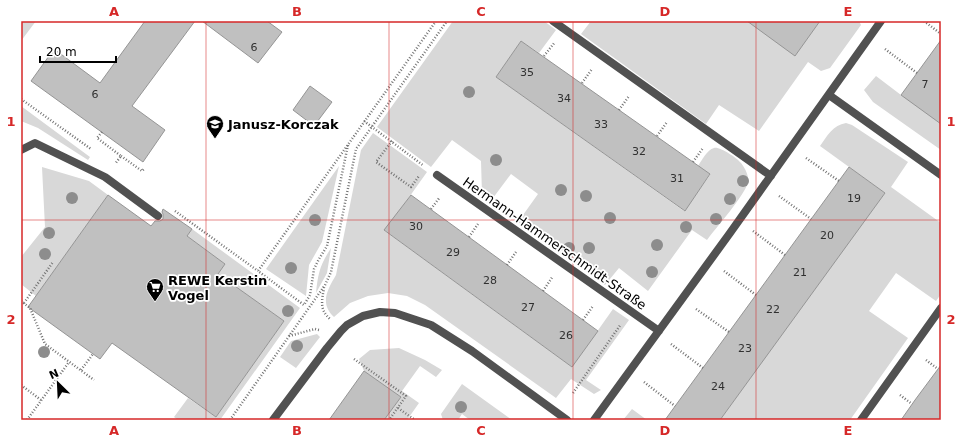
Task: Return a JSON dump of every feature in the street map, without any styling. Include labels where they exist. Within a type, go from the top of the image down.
[{"type":"street","points":[[553,21],[771,176]]},
{"type":"street","points":[[594,420],[771,176],[879,22]]},
{"type":"street","points":[[829,95],[941,175]]},
{"type":"street","points":[[21,150],[36,143],[105,177],[158,216]]},
{"type":"street","name":"Hermann-Hammerschmidt-Straße","points":[[437,175],[659,331]]},
{"type":"street","points":[[861,420],[941,308]]},
{"type":"street","points":[[273,420],[341,331],[363,316],[380,312],[395,313],[431,325],[469,349],[567,420]]},
{"type":"path","points":[[348,145],[327,246],[314,269],[310,295],[304,305],[258,271],[436,21]]},
{"type":"path","points":[[230,420],[325,285],[331,272],[356,149],[447,21]]},
{"type":"path","points":[[924,21],[941,34]]},
{"type":"path","points":[[885,49],[917,73]]},
{"type":"path","points":[[364,121],[392,141],[426,167],[411,187],[376,162],[392,141]]},
{"type":"path","points":[[102,132],[97,138],[142,171],[144,169]]},
{"type":"path","points":[[114,166],[121,156]]},
{"type":"path","points":[[806,158],[839,181]]},
{"type":"path","points":[[779,196],[811,220]]},
{"type":"path","points":[[753,231],[785,255]]},
{"type":"path","points":[[53,262],[22,302],[30,308],[45,344],[94,380]]},
{"type":"path","points":[[724,271],[756,295]]},
{"type":"path","points":[[325,285],[321,304],[325,315],[341,331]]},
{"type":"path","points":[[696,309],[729,332]]},
{"type":"path","points":[[573,393],[630,311]]},
{"type":"path","points":[[289,336],[315,329],[341,331]]},
{"type":"path","points":[[671,344],[702,368]]},
{"type":"path","points":[[81,370],[93,354]]},
{"type":"path","points":[[354,358],[406,396],[389,420]]},
{"type":"path","points":[[27,420],[69,362]]},
{"type":"path","points":[[643,382],[675,406]]},
{"type":"path","points":[[21,385],[41,400]]},
{"type":"path","points":[[398,408],[415,420]]},
{"type":"shaded area","points":[[21,21],[36,21],[21,41]]},
{"type":"shaded area","points":[[453,21],[544,21],[556,30],[539,53],[521,41],[496,77],[684,211],[710,175],[698,166],[707,153],[714,148],[728,153],[744,166],[748,182],[742,195],[707,240],[692,230],[648,291],[619,268],[605,285],[518,222],[538,194],[511,174],[490,202],[482,194],[481,161],[452,140],[431,167],[377,127]]},
{"type":"shaded area","points":[[591,21],[747,21],[795,55],[820,21],[859,21],[861,25],[830,68],[821,71],[808,62],[759,131],[719,105],[706,124],[581,34]]},
{"type":"shaded area","points":[[876,76],[901,95],[941,115],[941,150],[873,102],[864,90]]},
{"type":"shaded area","points":[[21,106],[90,157],[88,160],[38,128],[21,121]]},
{"type":"shaded area","points":[[846,123],[852,125],[908,162],[891,187],[941,223],[941,294],[936,301],[896,273],[869,311],[908,338],[850,420],[720,420],[885,193],[820,146],[837,126]]},
{"type":"shaded area","points":[[373,133],[427,172],[385,231],[572,367],[613,309],[629,320],[586,380],[601,390],[594,394],[571,379],[556,398],[425,305],[407,296],[388,293],[368,296],[350,303],[334,317],[329,312],[326,296],[336,275],[361,150]]},
{"type":"shaded area","points":[[339,166],[322,242],[309,265],[306,296],[266,269]]},
{"type":"shaded area","points":[[42,167],[89,181],[108,195],[36,296],[21,284],[21,257],[45,227]]},
{"type":"shaded area","points":[[192,229],[300,308],[220,420],[178,420],[174,417],[188,398],[216,417],[284,321],[218,274],[225,264],[187,236]]},
{"type":"shaded area","points":[[331,248],[327,273],[316,293],[320,269]]},
{"type":"shaded area","points":[[317,334],[320,337],[296,368],[280,357],[291,341]]},
{"type":"shaded area","points":[[399,348],[442,370],[436,377],[420,366],[402,391],[419,403],[407,420],[384,420],[401,397],[364,371],[359,359],[370,350]]},
{"type":"shaded area","points":[[462,384],[512,420],[470,420],[462,414],[458,420],[443,420],[441,414]]},
{"type":"shaded area","points":[[632,409],[647,420],[623,420]]},
{"type":"building","points":[[145,21],[195,21],[132,106],[165,130],[143,162],[31,81],[54,49],[100,83]]},
{"type":"building","points":[[202,21],[267,21],[282,32],[258,63]]},
{"type":"building","points":[[747,21],[820,21],[795,56]]},
{"type":"building","points":[[941,40],[941,124],[901,95]]},
{"type":"building","points":[[521,41],[710,174],[685,211],[496,77]]},
{"type":"building","points":[[310,86],[332,102],[314,126],[293,110]]},
{"type":"building","points":[[849,167],[885,193],[720,420],[665,420]]},
{"type":"building","name":"REWE Kerstin Vogel","points":[[108,195],[151,226],[155,221],[160,221],[163,219],[163,209],[192,229],[187,236],[225,264],[218,274],[284,321],[216,417],[112,343],[100,359],[28,307]]},
{"type":"building","points":[[411,195],[598,331],[572,367],[384,230]]},
{"type":"building","points":[[941,365],[941,420],[901,420],[915,400]]},
{"type":"building","points":[[364,371],[401,397],[384,420],[329,420]]},
{"type":"place","name":"Janusz-Korczak","points":[[215,139]]},
{"type":"place","name":"REWE Kerstin Vogel","points":[[155,302]]}]
